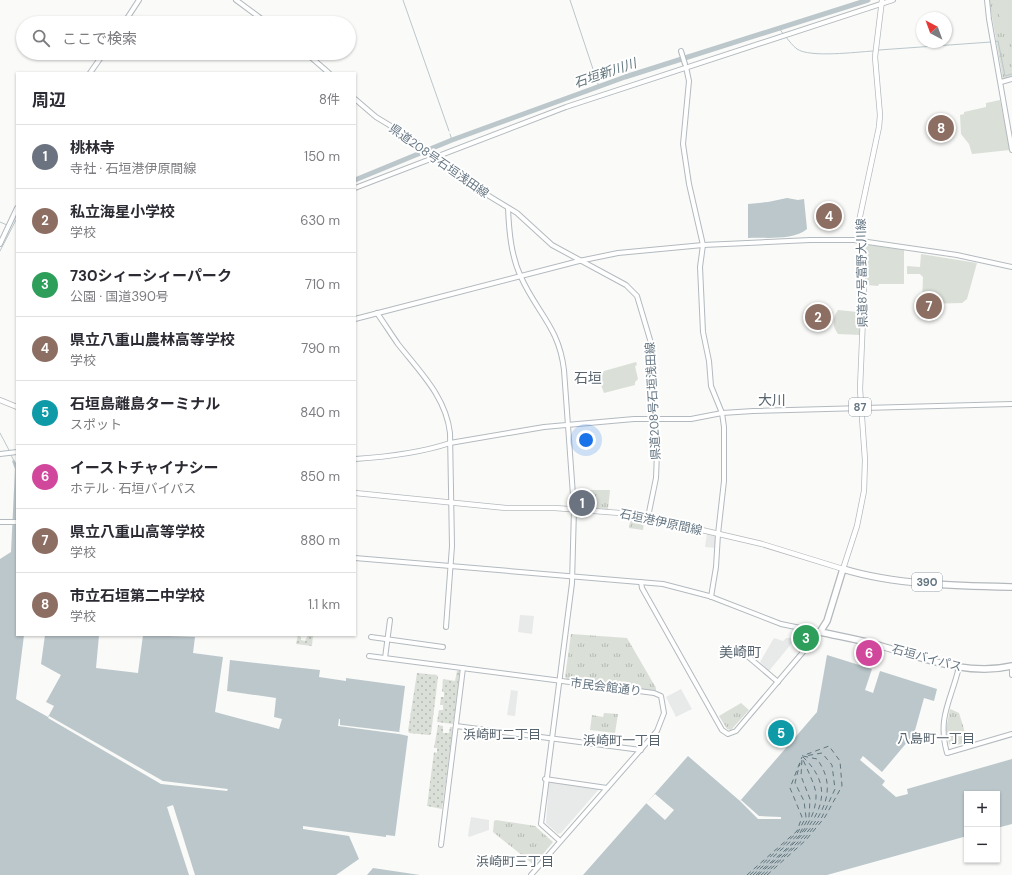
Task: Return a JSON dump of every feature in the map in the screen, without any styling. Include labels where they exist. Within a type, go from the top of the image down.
[{"type":"highway","name":"390","points":[[842,569],[892,580],[957,585],[1012,587]]},
{"type":"highway","points":[[820,632],[827,621],[842,569]]},
{"type":"highway","points":[[827,621],[829,629],[833,635]]},
{"type":"highway","name":"石垣バイパス","points":[[820,632],[866,641],[959,667],[981,670],[1012,666]]},
{"type":"main road","name":"県道87号富野大川線","points":[[842,569],[857,526],[864,491],[864,449],[860,409],[860,375],[864,293],[859,221],[878,127],[879,110],[875,58],[882,2]]},
{"type":"main road","points":[[0,400],[16,407]]},
{"type":"main road","name":"石垣港伊原間線","points":[[356,493],[506,508],[574,509],[619,512],[648,516],[762,544],[842,569]]},
{"type":"street","points":[[129,16],[140,0]]},
{"type":"street","points":[[236,0],[257,16]]},
{"type":"street","points":[[356,188],[566,107],[686,65],[882,2],[893,0]]},
{"type":"street","points":[[987,0],[1012,150]]},
{"type":"street","points":[[682,51],[690,81],[683,144],[689,184],[703,245],[700,280],[703,332],[710,365],[711,386],[722,413],[725,462],[716,566],[711,597]]},
{"type":"street","points":[[91,72],[99,60]]},
{"type":"street","points":[[314,60],[328,72]]},
{"type":"street","points":[[1001,82],[1012,79]]},
{"type":"street","name":"県道208号石垣浅田線","points":[[356,100],[376,117],[410,137],[471,185],[524,218],[552,245],[579,261],[626,285],[638,301],[651,343],[653,420],[657,450],[656,478],[648,516]]},
{"type":"street","points":[[508,208],[512,249],[520,276],[551,326],[559,345],[564,370],[574,509],[572,577],[567,632],[558,681],[540,824],[560,841]]},
{"type":"street","points":[[0,244],[16,210]]},
{"type":"street","points":[[356,319],[579,261],[623,252],[703,245],[835,239],[860,241],[957,256],[1012,267]]},
{"type":"street","points":[[377,313],[430,384],[444,407],[449,426],[450,503],[452,524],[451,567],[446,627]]},
{"type":"street","points":[[356,459],[399,454],[450,443],[544,427],[634,419],[691,419],[722,413],[1012,404]]},
{"type":"street","points":[[0,454],[16,452]]},
{"type":"street","points":[[0,522],[16,522]]},
{"type":"street","points":[[356,558],[572,577],[600,578],[687,589],[778,623],[820,632]]},
{"type":"street","points":[[641,582],[642,588],[662,624],[726,734],[730,735],[736,731],[820,632]]},
{"type":"street","points":[[385,658],[390,620]]},
{"type":"street","points":[[806,630],[811,638],[809,646]]},
{"type":"street","points":[[371,637],[443,647]]},
{"type":"street","points":[[739,649],[778,682]]},
{"type":"street","name":"市民会館通り","points":[[369,656],[654,693],[661,696],[664,714],[656,730],[641,750]]},
{"type":"street","points":[[1012,666],[1012,675]]},
{"type":"street","points":[[959,667],[942,720],[942,733],[947,753],[1012,734]]},
{"type":"street","points":[[441,845],[463,668]]},
{"type":"street","points":[[456,726],[641,750]]},
{"type":"street","points":[[531,875],[641,750]]},
{"type":"street","points":[[545,779],[607,788]]},
{"type":"shaded area","points":[[787,198],[798,200],[804,199],[807,229],[801,233],[787,237],[748,238],[748,204]]},
{"type":"shaded area","points":[[14,460],[16,463],[16,636],[24,636],[16,699],[48,717],[54,706],[46,702],[61,675],[41,664],[45,636],[99,636],[96,668],[138,673],[143,636],[195,637],[193,653],[223,657],[215,712],[279,729],[282,719],[274,717],[276,698],[227,691],[230,660],[320,670],[319,677],[346,681],[346,678],[405,686],[399,734],[408,736],[395,836],[386,835],[386,837],[303,826],[303,829],[349,836],[359,859],[336,875],[0,875],[0,559],[11,552],[15,469],[12,461]]},
{"type":"shaded area","points":[[707,533],[716,535],[716,548],[705,547]]},
{"type":"shaded area","points":[[520,615],[534,616],[532,634],[518,632]]},
{"type":"shaded area","points":[[774,638],[783,641],[786,638],[796,638],[769,671],[760,662]]},
{"type":"shaded area","points":[[827,655],[872,669],[865,690],[873,693],[880,671],[937,689],[934,701],[924,698],[914,734],[882,772],[863,756],[860,760],[885,781],[882,785],[896,797],[908,794],[907,789],[1012,759],[1012,824],[1000,827],[1000,791],[964,791],[964,837],[827,875],[583,875],[688,756],[740,801],[817,712]]},
{"type":"shaded area","points":[[681,689],[692,709],[676,717],[666,697]]},
{"type":"shaded area","points":[[511,690],[518,691],[515,716],[507,715]]},
{"type":"shaded area","points":[[549,782],[600,788],[561,833],[558,834],[546,823]]},
{"type":"shaded area","points":[[471,817],[489,820],[489,830],[469,837]]},
{"type":"shaded area","points":[[373,868],[420,875],[367,875]]},
{"type":"green space","points":[[989,0],[1012,0],[1012,77],[1003,79]]},
{"type":"green space","points":[[1003,0],[1012,0],[1012,44],[998,12]]},
{"type":"green space","points":[[1000,100],[1010,150],[972,154],[969,144],[961,134],[960,115],[964,114],[964,112],[986,107],[986,103]]},
{"type":"green space","points":[[869,245],[904,250],[904,284],[879,284],[878,286],[867,285],[864,248]]},
{"type":"green space","points":[[921,254],[977,263],[967,299],[962,303],[922,304],[923,277],[920,274],[907,274],[907,266],[920,267]]},
{"type":"green space","points":[[838,310],[858,312],[860,314],[860,335],[838,334],[834,322]]},
{"type":"green space","points":[[636,362],[637,365],[635,366],[638,379],[635,382],[635,385],[604,393],[600,382],[602,381],[601,377],[604,371]]},
{"type":"green space","points":[[577,490],[610,490],[608,509],[578,507]]},
{"type":"green space","points":[[631,516],[638,517],[637,523],[644,524],[643,530],[629,528]]},
{"type":"green space","points":[[571,634],[627,638],[656,688],[656,691],[567,679],[565,677]]},
{"type":"green space","points":[[298,636],[301,637],[301,640],[305,641],[308,636],[313,636],[312,646],[296,644]]},
{"type":"green space","points":[[457,671],[460,671],[453,724],[437,722],[439,710],[443,710],[443,705],[440,705],[441,697],[444,697],[444,692],[442,692],[443,679],[455,681]]},
{"type":"green space","points":[[417,673],[437,675],[438,677],[431,734],[429,735],[409,733],[408,731]]},
{"type":"green space","points":[[741,703],[749,710],[731,730],[727,729],[719,716]]},
{"type":"green space","points":[[950,709],[959,713],[968,742],[953,746],[949,744],[946,729]]},
{"type":"green space","points":[[604,713],[618,714],[615,733],[590,730],[592,715],[603,717]]},
{"type":"green space","points":[[438,725],[443,726],[443,733],[449,733],[450,727],[453,727],[442,809],[427,806],[434,752],[437,753],[437,748],[434,748]]},
{"type":"green space","points":[[496,820],[535,826],[553,842],[534,865],[493,832],[494,821]]},
{"type":"pier","points":[[49,716],[163,781],[228,789],[227,791],[161,784],[48,718]]},
{"type":"pier","points":[[339,719],[340,725],[399,732],[399,734],[338,726]]},
{"type":"pier","points":[[655,794],[674,810],[665,820],[646,803]]},
{"type":"pier","points":[[741,800],[759,816],[781,817],[781,819],[758,819],[740,801]]},
{"type":"pier","points":[[173,805],[195,875],[189,875],[167,807]]},
{"type":"waterway","points":[[403,0],[449,131]]},
{"type":"waterway","points":[[570,0],[599,87]]},
{"type":"waterway","name":"石垣新川川","points":[[356,180],[452,140],[625,77],[868,0]]},
{"type":"waterway","points":[[779,28],[784,35]]},
{"type":"waterway","points":[[786,37],[797,49],[803,52],[834,54],[873,51]]},
{"type":"waterway","points":[[994,42],[998,41],[1005,76],[1012,74]]},
{"type":"waterway","points":[[879,50],[991,42]]},
{"type":"waterway","name":"石垣新川川","points":[[450,134],[452,140]]},
{"type":"waterway","points":[[0,251],[16,220]]},
{"type":"waterway","points":[[0,222],[7,225]]},
{"type":"waterway","points":[[0,433],[10,452]]},
{"type":"waterway","points":[[11,455],[14,461]]},
{"type":"ferry route","points":[[767,875],[806,840],[825,817],[842,786],[840,761],[829,746],[802,756]]},
{"type":"ferry route","points":[[764,875],[805,838],[822,817],[835,789],[832,765],[822,753],[805,756]]},
{"type":"ferry route","points":[[761,875],[802,838],[814,824],[823,809],[827,793],[826,776],[817,759],[803,756]]},
{"type":"ferry route","points":[[747,875],[797,831],[802,817],[790,788],[802,757]]},
{"type":"ferry route","points":[[756,875],[803,832],[814,810],[816,797],[815,788],[802,757]]},
{"type":"ferry route","points":[[758,875],[801,836],[812,822],[820,806],[822,790],[817,774],[803,757]]},
{"type":"ferry route","points":[[753,875],[800,833],[809,817],[810,799],[801,776],[802,759]]},
{"type":"ferry route","points":[[750,875],[798,832],[806,817],[804,801],[795,783],[800,763]]},
{"type":"place","name":"市立石垣第二中学校","points":[[941,128]]},
{"type":"place","name":"県立八重山農林高等学校","points":[[829,216]]},
{"type":"place","name":"県立八重山高等学校","points":[[929,306]]},
{"type":"place","name":"私立海星小学校","points":[[818,317]]},
{"type":"place","name":"桃林寺","points":[[582,503]]},
{"type":"place","name":"730シィーシィーパーク","points":[[806,638]]},
{"type":"place","name":"イーストチャイナシー","points":[[869,653]]},
{"type":"place","name":"石垣島離島ターミナル","points":[[781,733]]},
{"type":"district","name":"石垣","points":[[588,378]]},
{"type":"district","name":"大川","points":[[772,400]]},
{"type":"district","name":"美崎町","points":[[740,652]]},
{"type":"district","name":"浜崎町二丁目","points":[[502,734]]},
{"type":"district","name":"八島町一丁目","points":[[936,738]]},
{"type":"district","name":"浜崎町一丁目","points":[[622,740]]},
{"type":"district","name":"浜崎町三丁目","points":[[515,861]]}]
